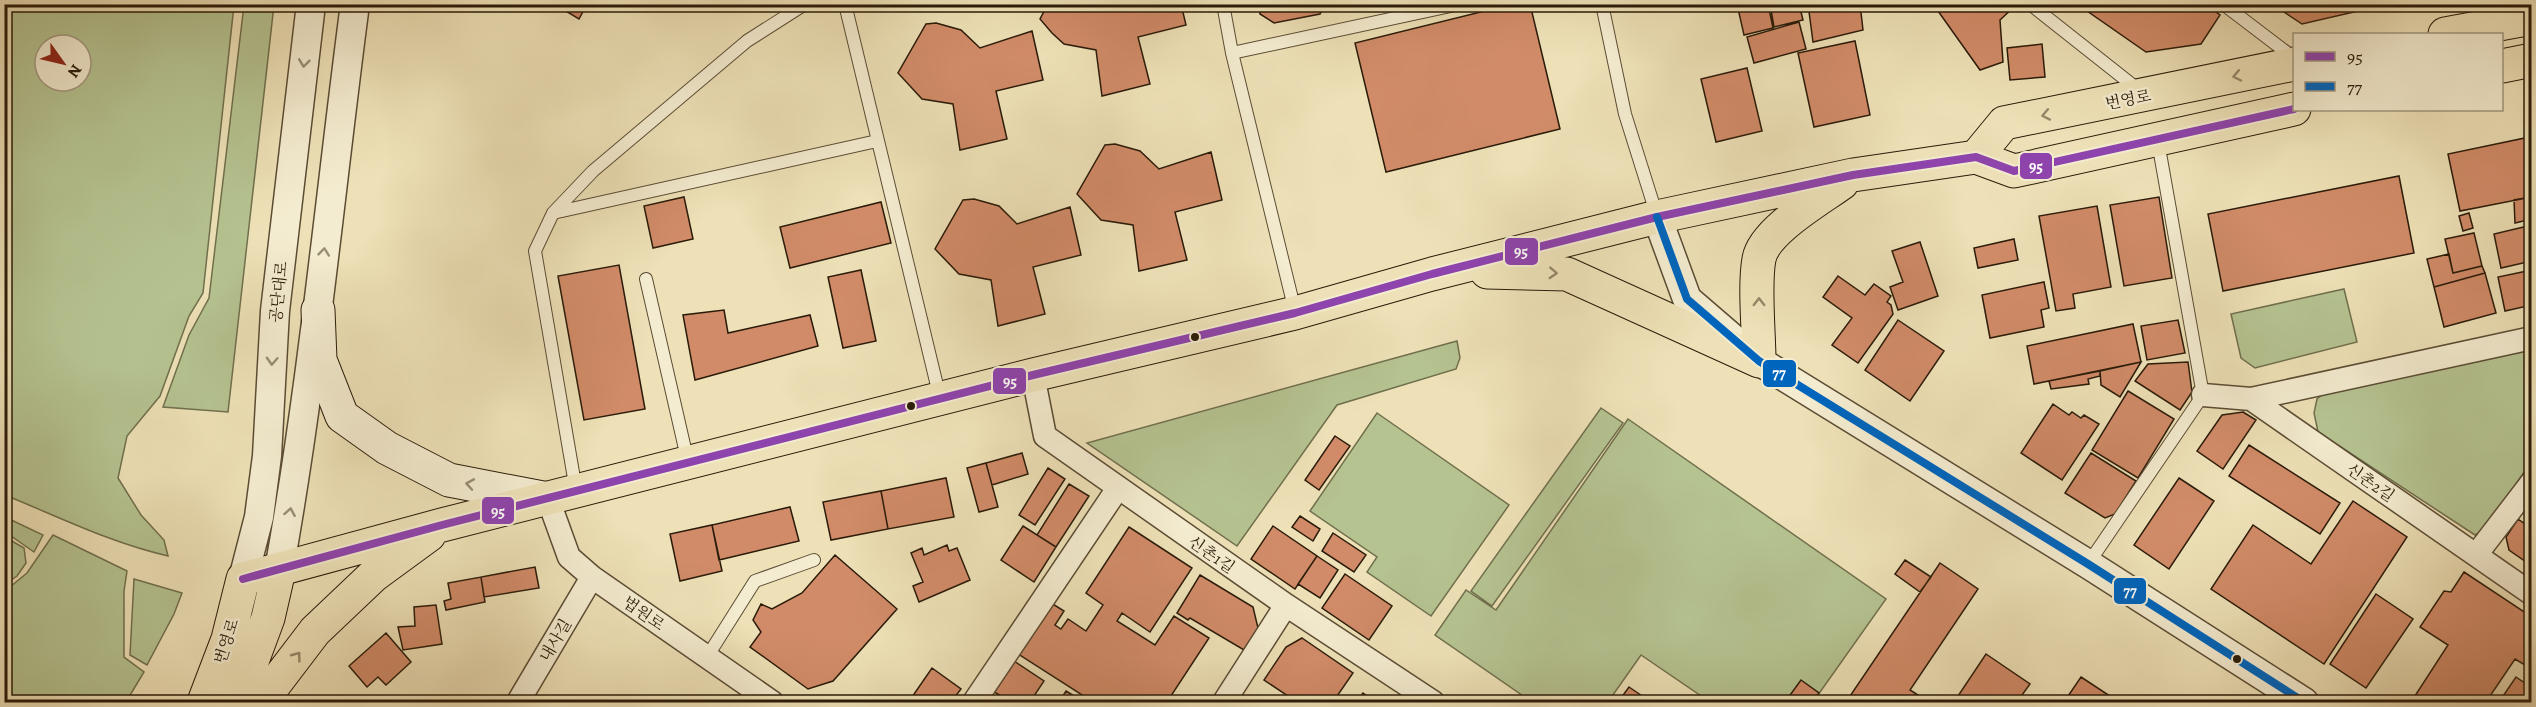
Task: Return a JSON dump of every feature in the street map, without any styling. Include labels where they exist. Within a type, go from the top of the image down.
[{"type":"main road","points":[[2450,33],[2532,18]]},
{"type":"main road","points":[[2503,66],[2532,60]]},
{"type":"main road","name":"번영로","points":[[1976,157],[2004,123],[2147,96],[2293,64]]},
{"type":"main road","points":[[243,579],[376,542],[1033,375],[1295,313],[1432,274],[1657,217],[1853,175],[1976,157],[2014,171],[2293,109]]},
{"type":"main road","points":[[1432,274],[1513,271],[1567,274],[1759,361],[1759,258],[1769,240],[1795,216],[1853,175]]},
{"type":"main road","points":[[318,310],[320,360],[342,416],[387,448],[449,480],[562,495]]},
{"type":"main road","points":[[261,702],[315,631],[373,576],[442,525]]},
{"type":"main road","points":[[237,702],[268,618],[279,570]]},
{"type":"main road","name":"번영로","points":[[204,702],[228,639],[243,579]]},
{"type":"street","name":"공단대로","points":[[243,579],[259,517],[267,456],[275,311],[311,4]]},
{"type":"street","points":[[279,570],[301,445],[355,4]]},
{"type":"street","points":[[1657,217],[1687,299],[1759,361],[2088,564],[2304,702]]},
{"type":"street","points":[[2251,399],[2532,338]]},
{"type":"street","name":"신촌1길","points":[[1033,375],[1045,436],[1286,605],[1433,702]]},
{"type":"street","name":"신촌2길","points":[[2203,394],[2251,399],[2532,594]]},
{"type":"street","points":[[2476,555],[2532,482]]},
{"type":"street","points":[[974,702],[1118,488]]},
{"type":"street","name":"법원로","points":[[562,495],[570,557],[592,577],[772,702]]},
{"type":"street","name":"내사길","points":[[518,702],[592,577]]},
{"type":"street","points":[[1224,702],[1286,605]]},
{"type":"lane","points":[[562,495],[535,251],[553,213],[593,171],[747,41],[805,4]]},
{"type":"lane","points":[[845,4],[940,399]]},
{"type":"lane","points":[[1223,4],[1232,53],[1295,313]]},
{"type":"lane","points":[[1232,53],[1460,4]]},
{"type":"lane","points":[[1602,4],[1625,114],[1657,217]]},
{"type":"lane","points":[[2030,4],[2147,96]]},
{"type":"lane","points":[[2223,4],[2293,57]]},
{"type":"lane","points":[[2088,564],[2203,394],[2157,140]]},
{"type":"lane","points":[[553,213],[877,141]]},
{"type":"lane","points":[[646,279],[688,463]]},
{"type":"lane","points":[[707,657],[755,581],[814,561]]},
{"type":"green space","points":[[5,4],[234,5],[203,293],[189,316],[160,396],[127,436],[118,478],[141,515],[164,540],[168,556],[106,537],[5,495],[4,404],[10,351],[4,250]]},
{"type":"green space","points":[[244,5],[274,5],[228,412],[163,407],[189,335],[209,298]]},
{"type":"green space","points":[[2344,289],[2357,342],[2255,368],[2241,358],[2231,314]]},
{"type":"green space","points":[[1457,341],[1460,358],[1456,369],[1337,405],[1237,546],[1087,443]]},
{"type":"green space","points":[[2531,348],[2531,462],[2484,530],[2475,535],[2318,432],[2314,413],[2317,399],[2326,391]]},
{"type":"green space","points":[[1601,408],[1623,423],[1492,606],[1471,591]]},
{"type":"green space","points":[[1377,413],[1509,505],[1431,616],[1367,572],[1377,557],[1310,511]]},
{"type":"green space","points":[[1628,419],[1886,599],[1813,702],[1710,702],[1641,655],[1608,702],[1532,702],[1435,635],[1466,590],[1496,610]]},
{"type":"green space","points":[[5,517],[43,535],[34,552],[11,536],[5,537]]},
{"type":"green space","points":[[53,535],[127,571],[124,591],[124,657],[144,672],[126,702],[5,702],[5,591],[27,573]]},
{"type":"green space","points":[[10,540],[24,548],[26,563],[17,576],[5,584],[5,541]]},
{"type":"green space","points":[[134,579],[182,593],[174,614],[147,665],[130,655]]},
{"type":"building","points":[[554,4],[587,4],[579,19]]},
{"type":"building","points":[[1048,4],[1181,4],[1186,25],[1138,37],[1150,84],[1102,96],[1096,50],[1064,44],[1052,33],[1040,19]]},
{"type":"building","points":[[1258,4],[1325,4],[1320,14],[1274,23],[1260,14]]},
{"type":"building","points":[[1513,4],[1530,4],[1560,129],[1386,172],[1355,43]]},
{"type":"building","points":[[1737,4],[1768,4],[1773,28],[1744,35]]},
{"type":"building","points":[[1770,4],[1799,4],[1803,20],[1774,27]]},
{"type":"building","points":[[1808,4],[1860,4],[1863,30],[1813,42]]},
{"type":"building","points":[[1933,4],[2017,4],[2000,20],[2003,62],[1980,70]]},
{"type":"building","points":[[2077,4],[2205,4],[2220,15],[2201,44],[2146,52]]},
{"type":"building","points":[[2272,4],[2366,4],[2367,9],[2302,24]]},
{"type":"building","points":[[1799,22],[1806,49],[1754,63],[1747,37]]},
{"type":"building","points":[[936,23],[961,30],[980,48],[1032,31],[1043,80],[996,91],[1007,139],[960,150],[953,104],[922,99],[898,73],[926,24]]},
{"type":"building","points":[[1855,41],[1870,115],[1814,127],[1798,53]]},
{"type":"building","points":[[2042,44],[2045,77],[2010,80],[2007,48]]},
{"type":"building","points":[[1747,68],[1762,131],[1716,142],[1701,79]]},
{"type":"building","points":[[2525,138],[2532,168],[2532,197],[2460,211],[2448,154]]},
{"type":"building","points":[[1115,144],[1140,151],[1159,169],[1211,152],[1222,200],[1175,212],[1187,260],[1139,271],[1133,225],[1101,220],[1077,194],[1105,145]]},
{"type":"building","points":[[2399,176],[2414,253],[2223,291],[2208,214]]},
{"type":"building","points":[[684,197],[693,239],[653,248],[644,206]]},
{"type":"building","points":[[2159,197],[2172,278],[2124,286],[2110,205]]},
{"type":"building","points":[[2532,197],[2532,219],[2515,223],[2514,200]]},
{"type":"building","points":[[974,199],[999,206],[1017,224],[1070,207],[1081,255],[1033,267],[1045,314],[998,326],[991,280],[959,274],[935,249],[963,200]]},
{"type":"building","points":[[881,202],[891,243],[790,268],[780,227]]},
{"type":"building","points":[[2097,206],[2111,287],[2073,294],[2075,308],[2056,311],[2039,216]]},
{"type":"building","points":[[2469,213],[2473,228],[2463,231],[2459,216]]},
{"type":"building","points":[[2532,225],[2532,261],[2501,268],[2494,234]]},
{"type":"building","points":[[2474,233],[2482,266],[2453,273],[2445,239]]},
{"type":"building","points":[[2014,239],[2018,260],[1978,268],[1974,248]]},
{"type":"building","points":[[1920,242],[1938,296],[1898,310],[1890,287],[1903,282],[1892,251]]},
{"type":"building","points":[[2449,254],[2453,273],[2482,266],[2485,273],[2434,287],[2427,259]]},
{"type":"building","points":[[619,265],[645,409],[584,420],[558,276]]},
{"type":"building","points":[[861,270],[876,341],[843,348],[828,277]]},
{"type":"building","points":[[2532,270],[2532,305],[2505,311],[2498,277]]},
{"type":"building","points":[[2485,273],[2496,313],[2444,327],[2434,287]]},
{"type":"building","points":[[1838,276],[1865,295],[1874,284],[1891,296],[1887,302],[1891,305],[1893,314],[1858,363],[1832,345],[1852,318],[1823,297]]},
{"type":"building","points":[[2044,282],[2049,308],[2041,310],[2044,327],[1990,338],[1982,295]]},
{"type":"building","points":[[724,310],[728,333],[810,315],[818,346],[695,380],[683,315]]},
{"type":"building","points":[[1898,320],[1944,351],[1910,401],[1865,370]]},
{"type":"building","points":[[2178,320],[2185,353],[2147,360],[2141,326]]},
{"type":"building","points":[[2133,324],[2141,362],[2034,384],[2027,346]]},
{"type":"building","points":[[2141,362],[2120,397],[2101,385],[2100,371]]},
{"type":"building","points":[[2188,362],[2192,392],[2180,410],[2135,381],[2148,364]]},
{"type":"building","points":[[2100,371],[2100,376],[2088,379],[2089,384],[2051,389],[2049,381]]},
{"type":"building","points":[[2128,391],[2174,419],[2138,478],[2092,450]]},
{"type":"building","points":[[2053,404],[2069,415],[2072,412],[2081,418],[2084,415],[2099,424],[2062,480],[2021,453]]},
{"type":"building","points":[[2243,412],[2256,420],[2223,469],[2197,451],[2222,415]]},
{"type":"building","points":[[1335,436],[1350,446],[1319,490],[1305,480]]},
{"type":"building","points":[[2249,445],[2340,503],[2320,534],[2229,476]]},
{"type":"building","points":[[1022,453],[1028,474],[992,485],[986,463]]},
{"type":"building","points":[[2091,453],[2136,481],[2115,514],[2105,518],[2065,493]]},
{"type":"building","points":[[986,463],[998,507],[979,512],[967,468]]},
{"type":"building","points":[[1048,468],[1065,479],[1035,525],[1019,515]]},
{"type":"building","points":[[946,478],[954,517],[888,529],[881,491]]},
{"type":"building","points":[[2179,478],[2214,501],[2169,569],[2134,545]]},
{"type":"building","points":[[1069,484],[1089,496],[1056,547],[1037,535]]},
{"type":"building","points":[[881,491],[888,529],[831,540],[823,502]]},
{"type":"building","points":[[2353,501],[2407,537],[2324,664],[2211,589],[2253,525],[2311,564]]},
{"type":"building","points":[[790,507],[799,541],[719,560],[712,525]]},
{"type":"building","points":[[1300,516],[1320,529],[1313,541],[1292,527]]},
{"type":"building","points":[[2518,519],[2532,529],[2532,566],[2509,550],[2506,537]]},
{"type":"building","points":[[712,525],[722,571],[680,581],[670,534]]},
{"type":"building","points":[[1023,526],[1056,547],[1034,582],[1001,560]]},
{"type":"building","points":[[1273,526],[1317,556],[1295,589],[1251,559]]},
{"type":"building","points":[[1129,527],[1192,568],[1150,632],[1122,613],[1117,621],[1155,645],[1174,616],[1209,638],[1167,702],[1117,702],[1109,697],[1106,702],[1093,702],[1012,650],[1045,599],[1064,611],[1055,625],[1061,629],[1068,619],[1086,631],[1103,605],[1086,593]]},
{"type":"building","points":[[1333,533],[1366,555],[1354,572],[1322,551]]},
{"type":"building","points":[[947,545],[949,551],[957,548],[970,580],[919,602],[913,586],[923,582],[911,553],[922,548],[924,555]]},
{"type":"building","points":[[835,555],[897,609],[833,681],[808,689],[750,647],[761,632],[753,620],[761,604],[772,609],[802,593]]},
{"type":"building","points":[[1317,556],[1338,570],[1320,598],[1298,584]]},
{"type":"building","points":[[1905,560],[1931,577],[1920,592],[1895,574]]},
{"type":"building","points":[[1940,563],[1978,589],[1910,690],[1918,695],[1913,702],[1846,702]]},
{"type":"building","points":[[535,567],[539,588],[484,597],[481,577]]},
{"type":"building","points":[[2464,572],[2532,617],[2529,642],[2532,644],[2532,656],[2525,665],[2515,659],[2486,702],[2411,702],[2448,645],[2420,627],[2444,591],[2451,592]]},
{"type":"building","points":[[1345,574],[1392,606],[1369,640],[1322,608]]},
{"type":"building","points":[[1200,575],[1253,607],[1258,628],[1244,650],[1190,618],[1188,620],[1177,613]]},
{"type":"building","points":[[481,577],[485,602],[446,610],[444,601],[451,599],[448,583]]},
{"type":"building","points":[[2376,594],[2413,619],[2366,688],[2330,664]]},
{"type":"building","points":[[436,605],[442,644],[403,650],[398,627],[415,626],[414,607]]},
{"type":"building","points":[[386,633],[411,662],[386,685],[378,677],[367,687],[349,666]]},
{"type":"building","points":[[1302,638],[1353,673],[1333,702],[1322,702],[1314,697],[1310,702],[1297,702],[1264,680],[1286,647]]},
{"type":"building","points":[[1986,654],[2030,684],[2017,702],[1954,702]]},
{"type":"building","points":[[1011,659],[1044,681],[1030,702],[1011,702],[991,690]]},
{"type":"building","points":[[932,668],[961,689],[951,702],[920,702],[912,697]]},
{"type":"building","points":[[2081,677],[2119,702],[2064,702]]},
{"type":"building","points":[[2516,677],[2532,688],[2532,702],[2499,702]]},
{"type":"building","points":[[1801,680],[1819,693],[1812,702],[1785,702]]},
{"type":"building","points":[[1629,687],[1651,702],[1618,702]]},
{"type":"building","points":[[1066,691],[1084,702],[1059,702]]},
{"type":"building","points":[[1363,693],[1376,702],[1356,702]]},
{"type":"transit line","name":"95","points":[[243,579],[442,525],[1033,375],[1295,313],[1432,274],[1657,217],[1853,175],[1976,157],[2014,171],[2293,109]]},
{"type":"transit line","name":"77","points":[[1657,217],[1687,299],[1759,361],[2088,564],[2304,702]]}]
